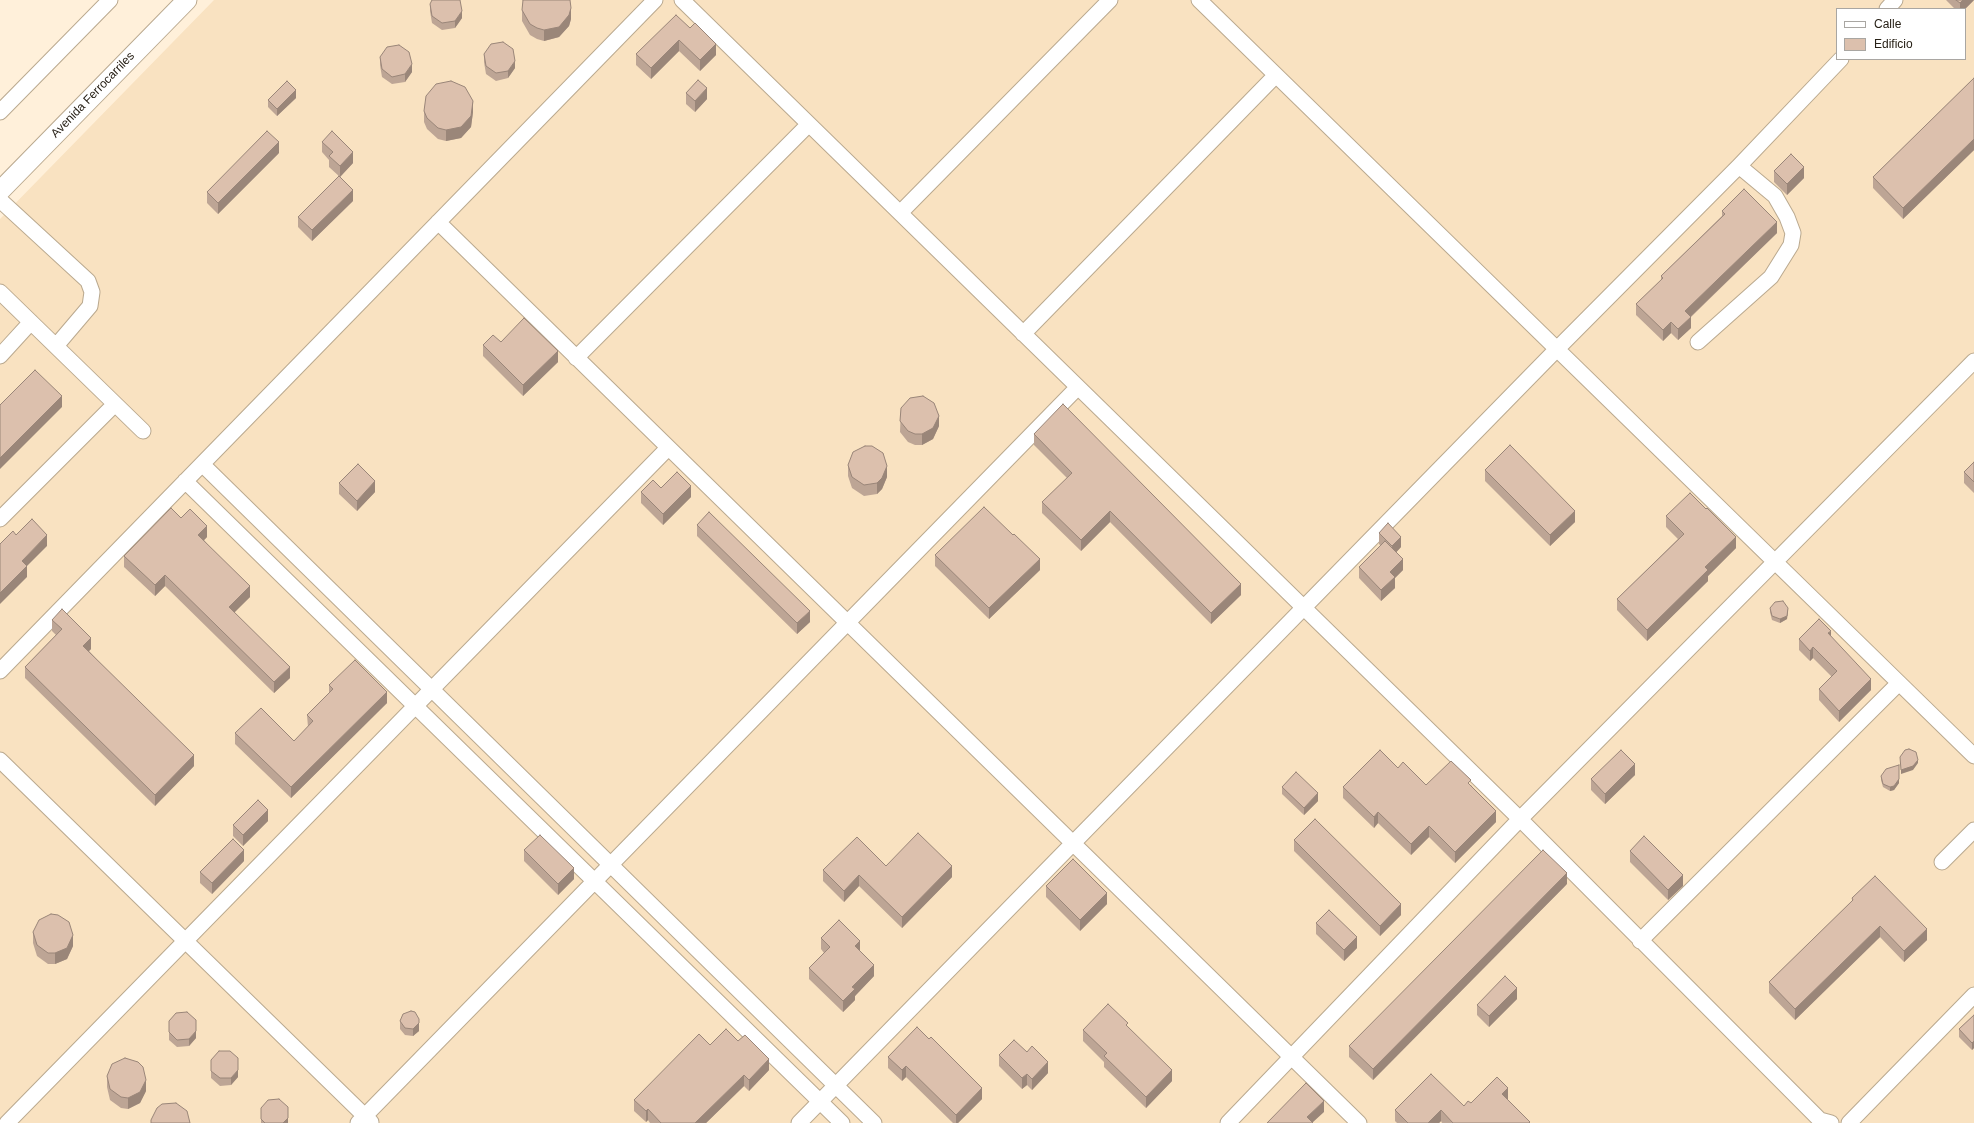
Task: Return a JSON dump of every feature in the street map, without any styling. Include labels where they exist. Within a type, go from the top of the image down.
[{"type":"main road","name":"Avenida Ferrocarriles","points":[[0,191],[187,0]]},
{"type":"street","points":[[0,112],[110,0]]},
{"type":"street","points":[[0,671],[655,0]]},
{"type":"street","points":[[682,0],[1520,819],[1640,941],[1824,1122]]},
{"type":"street","points":[[900,213],[1110,0]]},
{"type":"street","points":[[1199,0],[1974,756]]},
{"type":"street","points":[[1888,8],[1895,0]]},
{"type":"street","points":[[799,1123],[1738,166],[1840,60]]},
{"type":"street","points":[[1023,334],[1276,75]]},
{"type":"street","points":[[576,358],[809,124]]},
{"type":"street","points":[[1698,342],[1771,277],[1791,245],[1793,234],[1787,217],[1775,196],[1738,166]]},
{"type":"street","points":[[0,200],[88,281],[92,292],[90,306],[56,346]]},
{"type":"street","points":[[438,222],[1359,1123]]},
{"type":"street","points":[[0,292],[143,431]]},
{"type":"street","points":[[0,356],[31,322]]},
{"type":"street","points":[[1228,1123],[1520,819],[1774,561],[1974,361]]},
{"type":"street","points":[[0,760],[185,941],[365,1121],[594,882],[1078,387]]},
{"type":"street","points":[[0,520],[115,404]]},
{"type":"street","points":[[7,1123],[668,448]]},
{"type":"street","points":[[202,464],[874,1123]]},
{"type":"street","points":[[185,481],[842,1123]]},
{"type":"street","points":[[227,523],[244,506]]},
{"type":"street","points":[[262,557],[279,540]]},
{"type":"street","points":[[1640,941],[1899,683]]},
{"type":"street","points":[[1942,862],[1974,830]]},
{"type":"street","points":[[1849,1123],[1974,994]]},
{"type":"shaded area","points":[[214,0],[1974,0],[1974,1123],[0,1123],[0,219]]},
{"type":"building","points":[[432,0],[460,0],[462,11],[455,21],[442,23],[432,16],[430,4]]},
{"type":"building","points":[[523,0],[570,0],[571,8],[569,15],[559,27],[544,30],[530,24],[522,10]]},
{"type":"building","points":[[1956,0],[1963,0],[1960,3]]},
{"type":"building","points":[[676,15],[690,28],[695,23],[716,44],[700,60],[679,40],[651,68],[636,54]]},
{"type":"building","points":[[503,42],[513,49],[515,61],[508,71],[496,73],[486,66],[484,54],[491,44]]},
{"type":"building","points":[[399,45],[409,52],[412,64],[405,74],[392,77],[382,69],[380,57],[387,47]]},
{"type":"building","points":[[1974,78],[1974,139],[1903,208],[1873,177]]},
{"type":"building","points":[[698,80],[707,88],[695,101],[686,93]]},
{"type":"building","points":[[287,81],[296,90],[277,109],[268,100]]},
{"type":"building","points":[[451,81],[465,87],[473,101],[471,116],[461,127],[446,130],[438,128],[427,118],[424,111],[426,96],[436,84]]},
{"type":"building","points":[[267,131],[279,142],[218,203],[207,192]]},
{"type":"building","points":[[332,131],[353,152],[340,166],[329,156],[333,152],[322,142]]},
{"type":"building","points":[[1791,154],[1804,167],[1787,184],[1774,171]]},
{"type":"building","points":[[339,176],[353,190],[312,230],[298,217]]},
{"type":"building","points":[[1744,189],[1777,222],[1685,311],[1691,317],[1678,329],[1671,322],[1663,330],[1636,304],[1663,278],[1661,276],[1725,214],[1722,211]]},
{"type":"building","points":[[524,318],[558,351],[523,385],[483,345],[493,335],[501,342]]},
{"type":"building","points":[[35,370],[62,396],[0,458],[0,405]]},
{"type":"building","points":[[923,396],[934,403],[939,416],[933,428],[922,434],[915,434],[908,431],[900,421],[901,408],[910,398]]},
{"type":"building","points":[[1063,404],[1241,584],[1211,613],[1110,511],[1081,540],[1042,502],[1072,473],[1034,434]]},
{"type":"building","points":[[1510,445],[1575,511],[1550,535],[1485,470]]},
{"type":"building","points":[[865,446],[872,446],[883,453],[887,466],[882,478],[877,483],[864,485],[852,477],[848,465],[853,452]]},
{"type":"building","points":[[1974,462],[1974,482],[1964,472]]},
{"type":"building","points":[[358,464],[375,481],[357,501],[339,483]]},
{"type":"building","points":[[677,472],[691,486],[663,514],[641,492],[653,480],[661,488]]},
{"type":"building","points":[[1690,493],[1736,537],[1705,567],[1708,570],[1647,630],[1617,599],[1684,534],[1666,516]]},
{"type":"building","points":[[984,507],[1040,559],[989,608],[935,555]]},
{"type":"building","points":[[171,508],[181,518],[190,509],[207,526],[198,535],[250,586],[229,607],[290,667],[274,682],[165,575],[155,585],[124,556]]},
{"type":"building","points":[[709,512],[810,611],[797,623],[697,525]]},
{"type":"building","points":[[32,519],[47,535],[22,561],[27,566],[0,593],[0,544],[13,531],[16,535]]},
{"type":"building","points":[[1388,523],[1401,537],[1392,546],[1379,533]]},
{"type":"building","points":[[1385,541],[1403,559],[1390,572],[1395,577],[1381,590],[1359,567]]},
{"type":"building","points":[[1783,601],[1788,608],[1787,616],[1780,619],[1772,616],[1770,608],[1775,602]]},
{"type":"building","points":[[62,609],[91,638],[83,646],[194,755],[155,795],[25,667],[62,629],[52,620]]},
{"type":"building","points":[[1819,619],[1831,631],[1828,633],[1871,679],[1839,711],[1819,689],[1837,671],[1813,647],[1810,651],[1799,639]]},
{"type":"building","points":[[355,660],[387,692],[291,787],[235,733],[261,708],[294,741],[313,721],[307,715],[333,689],[329,685]]},
{"type":"building","points":[[1909,749],[1916,752],[1918,760],[1913,766],[1901,770],[1900,757],[1905,750]]},
{"type":"building","points":[[1380,750],[1398,768],[1403,762],[1426,785],[1451,761],[1471,780],[1468,783],[1496,811],[1455,852],[1429,826],[1411,844],[1378,812],[1374,817],[1343,787]]},
{"type":"building","points":[[1621,750],[1635,764],[1605,794],[1591,779]]},
{"type":"building","points":[[1899,765],[1899,779],[1894,786],[1890,787],[1883,784],[1881,776],[1886,769]]},
{"type":"building","points":[[1296,772],[1318,793],[1304,808],[1282,787]]},
{"type":"building","points":[[258,800],[268,810],[243,835],[233,825]]},
{"type":"building","points":[[1315,819],[1401,904],[1380,926],[1294,840]]},
{"type":"building","points":[[918,833],[952,866],[902,917],[859,875],[844,891],[823,870],[857,837],[886,866]]},
{"type":"building","points":[[540,835],[574,868],[558,884],[524,850]]},
{"type":"building","points":[[1644,836],[1683,875],[1668,890],[1630,851]]},
{"type":"building","points":[[233,839],[244,850],[212,883],[200,872]]},
{"type":"building","points":[[1543,850],[1567,873],[1373,1069],[1349,1046]]},
{"type":"building","points":[[1073,859],[1107,893],[1080,920],[1046,886]]},
{"type":"building","points":[[1875,876],[1927,929],[1904,951],[1880,926],[1795,1009],[1769,982],[1853,900],[1852,898]]},
{"type":"building","points":[[1329,910],[1357,937],[1344,950],[1316,923]]},
{"type":"building","points":[[51,914],[58,915],[69,922],[73,935],[67,948],[55,953],[48,953],[37,945],[33,932],[39,920]]},
{"type":"building","points":[[839,920],[860,941],[855,946],[874,965],[852,987],[855,989],[843,1001],[809,968],[830,947],[821,938]]},
{"type":"building","points":[[1505,976],[1517,988],[1489,1016],[1477,1005]]},
{"type":"building","points":[[1108,1004],[1128,1023],[1126,1025],[1172,1070],[1146,1097],[1104,1056],[1107,1053],[1083,1030]]},
{"type":"building","points":[[411,1011],[415,1012],[419,1019],[419,1023],[413,1029],[405,1028],[400,1021],[403,1014]]},
{"type":"building","points":[[187,1012],[196,1020],[196,1031],[189,1039],[177,1040],[169,1032],[169,1021],[176,1013]]},
{"type":"building","points":[[1974,1015],[1974,1041],[1972,1043],[1959,1029]]},
{"type":"building","points":[[917,1027],[929,1039],[931,1037],[982,1088],[956,1115],[906,1066],[902,1070],[888,1057]]},
{"type":"building","points":[[726,1029],[738,1041],[745,1035],[769,1059],[749,1080],[744,1075],[695,1123],[661,1123],[648,1109],[646,1111],[634,1100],[699,1034],[710,1045]]},
{"type":"building","points":[[1014,1040],[1027,1052],[1032,1046],[1048,1062],[1032,1079],[1027,1074],[1022,1078],[999,1055]]},
{"type":"building","points":[[219,1051],[230,1051],[238,1058],[238,1070],[231,1078],[220,1078],[211,1071],[211,1060]]},
{"type":"building","points":[[125,1058],[138,1062],[143,1067],[146,1080],[140,1092],[128,1098],[121,1097],[110,1089],[107,1076],[112,1064]]},
{"type":"building","points":[[1431,1074],[1464,1106],[1468,1101],[1471,1103],[1497,1077],[1508,1088],[1502,1094],[1530,1122],[1453,1123],[1441,1110],[1428,1123],[1408,1123],[1395,1110]]},
{"type":"building","points":[[1306,1083],[1324,1101],[1307,1117],[1313,1123],[1267,1123]]},
{"type":"building","points":[[279,1099],[288,1107],[288,1118],[283,1123],[265,1123],[261,1119],[261,1108],[268,1100]]},
{"type":"building","points":[[176,1103],[187,1111],[190,1123],[151,1123],[157,1108],[162,1104]]}]
